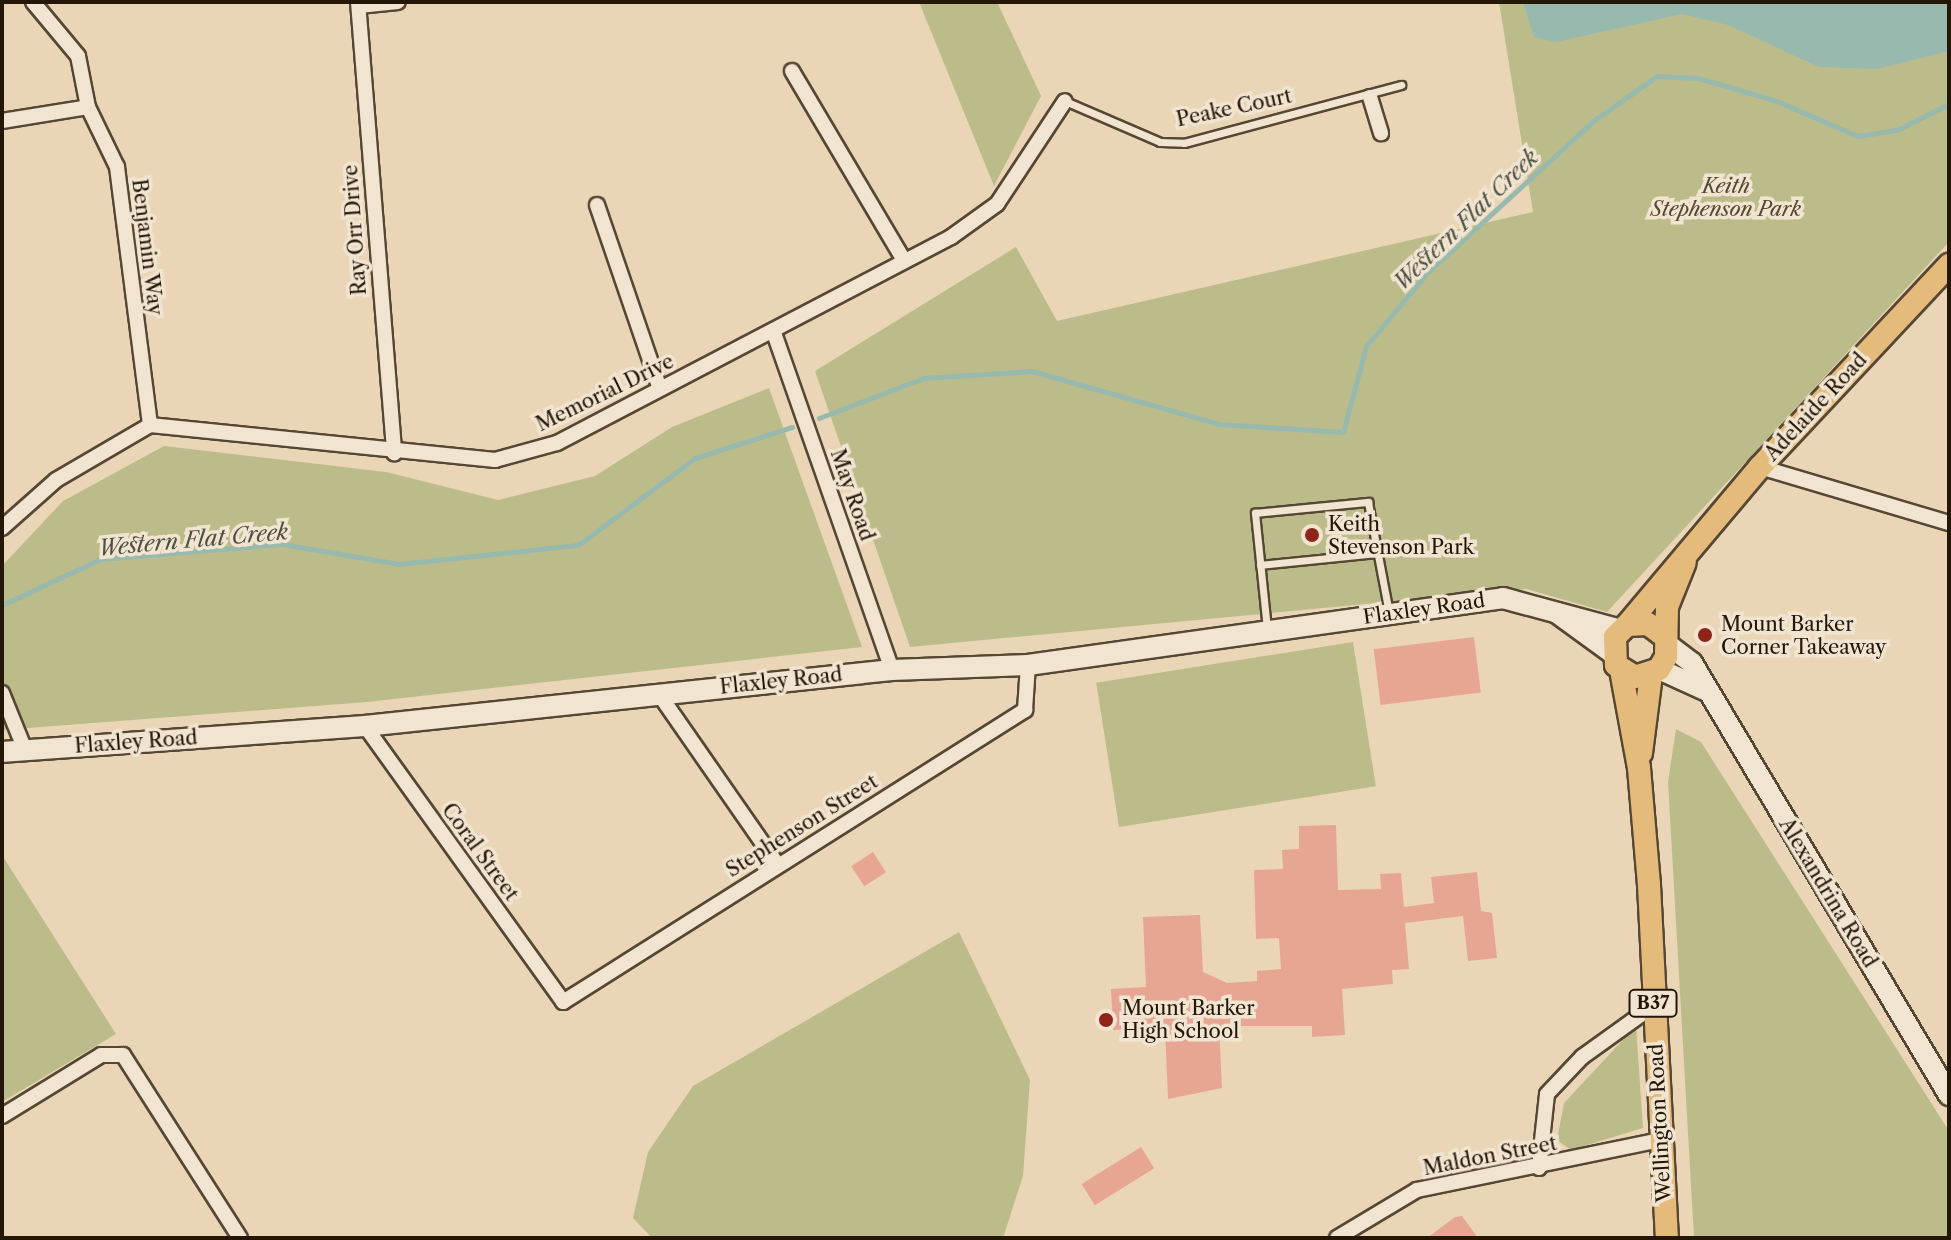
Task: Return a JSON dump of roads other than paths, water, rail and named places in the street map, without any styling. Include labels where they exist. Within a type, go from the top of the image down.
[{"type":"main road","name":"Adelaide Road","points":[[1624,627],[1662,577],[1688,555],[1760,467],[1949,265]]},
{"type":"main road","name":"Adelaide Road","points":[[1665,640],[1673,586],[1688,555]]},
{"type":"main road","name":"Flaxley Road","points":[[2,752],[365,726],[892,670],[1028,665],[1503,598],[1624,627]]},
{"type":"main road","name":"Flaxley Road","points":[[1556,612],[1616,662]]},
{"type":"main road","points":[[1624,627],[1648,624],[1665,640]]},
{"type":"main road","name":"B37","points":[[1616,662],[1624,627]]},
{"type":"main road","name":"B37","points":[[1655,672],[1665,640]]},
{"type":"main road","name":"Alexandrina Road","points":[[1665,640],[1692,663],[1949,1095]]},
{"type":"main road","points":[[1616,662],[1707,691]]},
{"type":"main road","name":"Wellington Road","points":[[1616,662],[1639,768],[1667,1238]]},
{"type":"main road","name":"Wellington Road","points":[[1639,768],[1655,672]]},
{"type":"street","name":"Benjamin Way","points":[[33,2],[78,56],[88,107],[117,167],[150,425]]},
{"type":"street","points":[[358,4],[398,2]]},
{"type":"street","name":"Ray Orr Drive","points":[[358,4],[394,454]]},
{"type":"street","points":[[792,71],[903,259]]},
{"type":"street","points":[[1370,97],[1381,133]]},
{"type":"street","name":"Memorial Drive","points":[[150,425],[394,454],[495,460],[557,443],[774,333],[903,259],[951,237],[997,204],[1065,101]]},
{"type":"street","points":[[2,121],[88,107]]},
{"type":"street","points":[[597,205],[660,389]]},
{"type":"street","name":"May Road","points":[[774,333],[892,670]]},
{"type":"street","points":[[2,528],[56,480],[150,425]]},
{"type":"street","points":[[1760,467],[1949,523]]},
{"type":"street","name":"Stephenson Street","points":[[563,1002],[1025,710],[1028,665]]},
{"type":"street","points":[[2,693],[25,750]]},
{"type":"street","points":[[659,694],[777,864]]},
{"type":"street","name":"Coral Street","points":[[365,726],[563,1002]]},
{"type":"street","points":[[1539,1168],[1547,1094],[1582,1057],[1653,1006]]},
{"type":"street","points":[[2,1116],[101,1055],[123,1055],[240,1238]]},
{"type":"street","name":"Maldon Street","points":[[1337,1238],[1417,1190],[1539,1168],[1660,1140]]},
{"type":"lane","name":"Peake Court","points":[[1065,101],[1160,142],[1184,143],[1370,97],[1401,85]]},
{"type":"lane","points":[[1267,631],[1255,513],[1368,502],[1389,614]]},
{"type":"lane","points":[[1260,565],[1378,553]]},
{"type":"water","points":[[1523,2],[1949,2],[1949,51],[1877,69],[1819,67],[1728,25],[1682,14],[1556,42],[1534,37]]},
{"type":"waterway","name":"Western Flat Creek","points":[[819,418],[923,378],[1032,371],[1219,424],[1343,432],[1366,346],[1429,271],[1593,121],[1657,76],[1698,78],[1777,101],[1857,136],[1897,130],[1949,104]]},
{"type":"waterway","name":"Western Flat Creek","points":[[2,605],[100,559],[282,544],[399,564],[578,545],[695,458],[792,427]]},
{"type":"place","name":"Keith Stevenson Park","points":[[1312,535]]},
{"type":"place","name":"Mount Barker Corner Takeaway","points":[[1705,635]]},
{"type":"place","name":"Mount Barker High School","points":[[1106,1020]]},
{"type":"park label","name":"Keith Stephenson Park","points":[[1726,198]]}]
